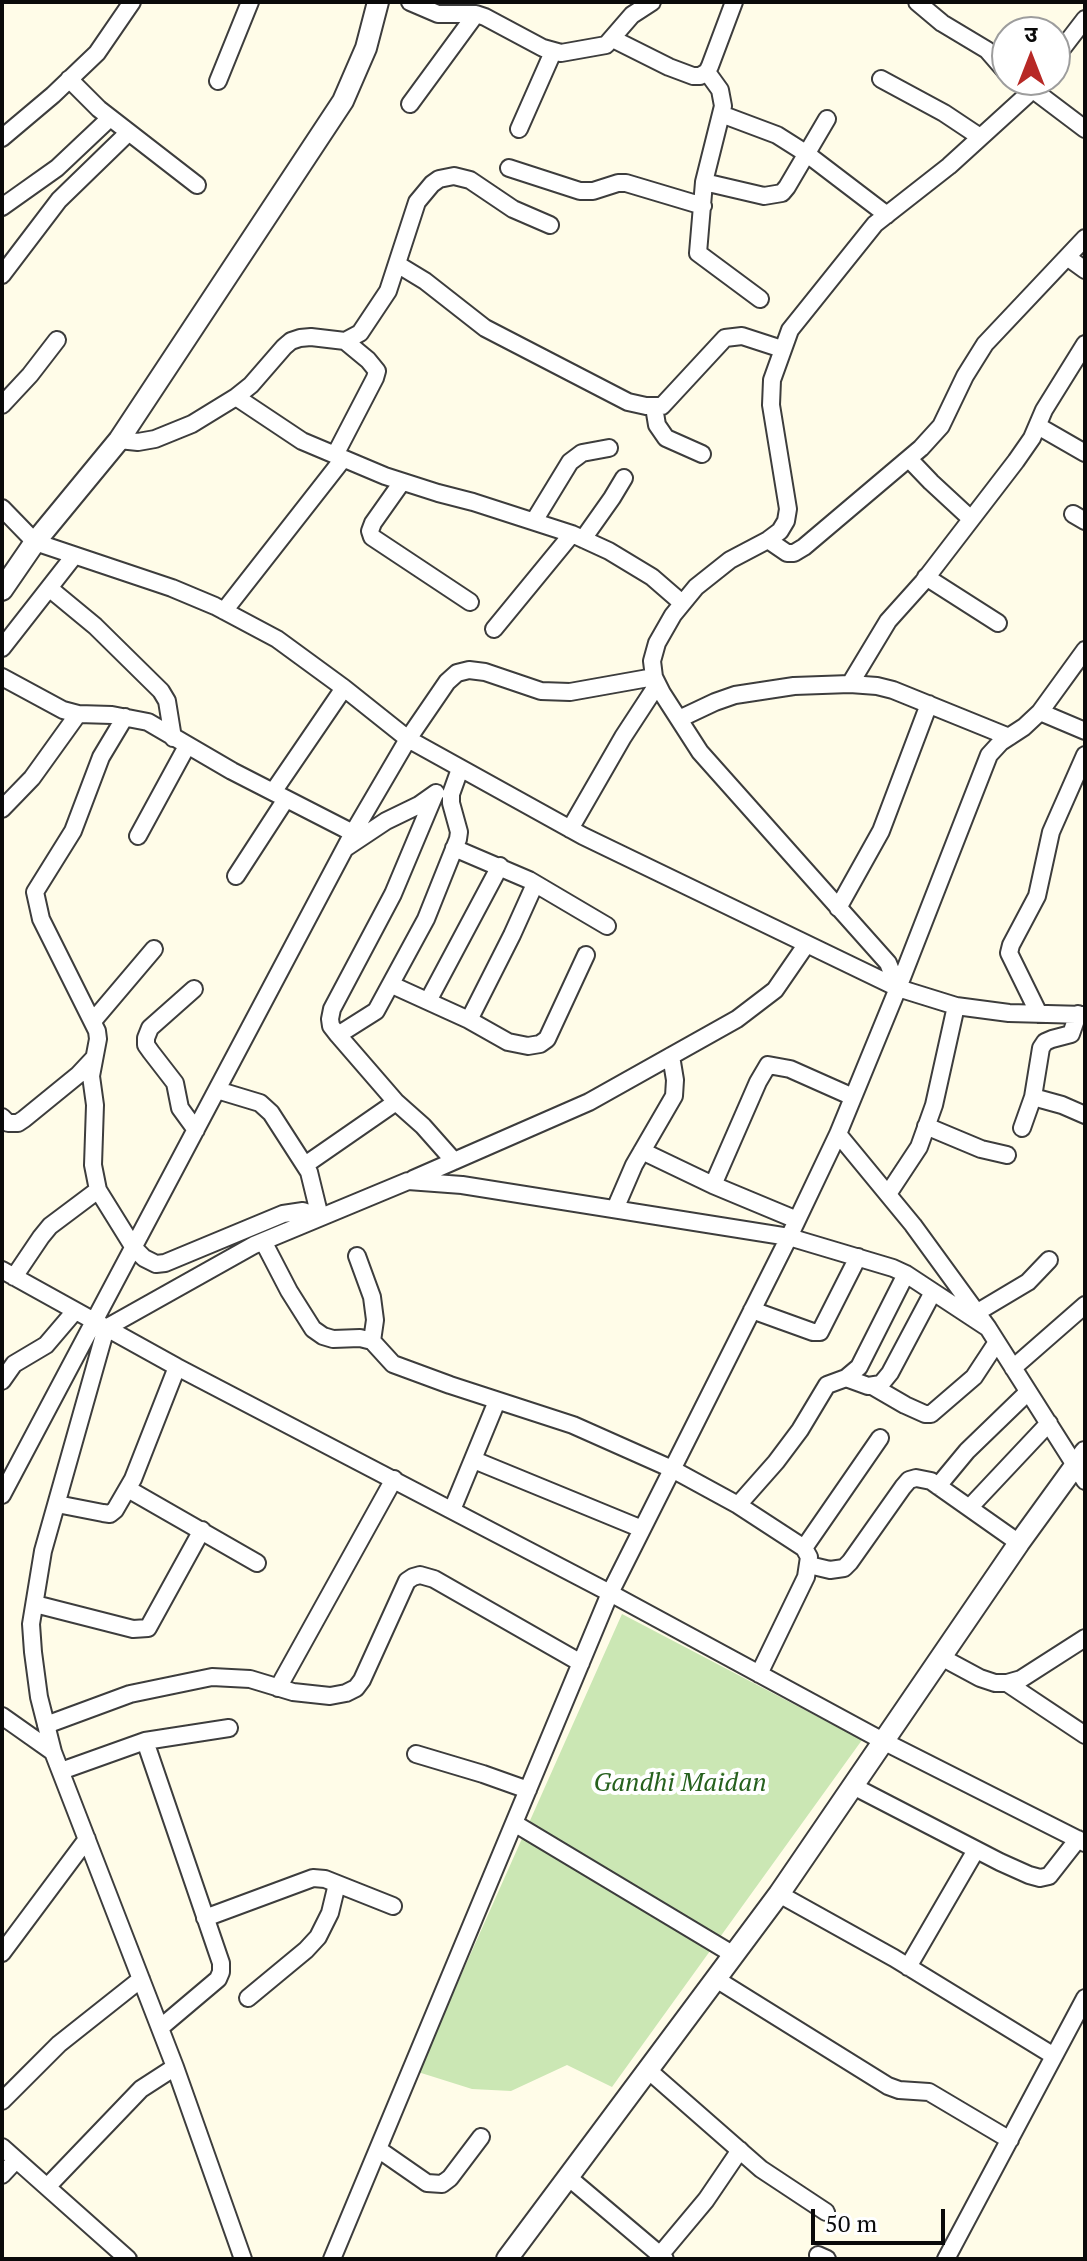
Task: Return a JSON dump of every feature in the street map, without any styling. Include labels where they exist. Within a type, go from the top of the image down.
[{"type":"street","points":[[2,138],[97,53],[132,2]]},
{"type":"street","points":[[218,81],[250,2]]},
{"type":"street","points":[[2,590],[35,542],[119,440],[343,101],[366,48],[378,2]]},
{"type":"street","points":[[410,2],[438,14],[476,14],[485,17],[553,52],[561,53],[606,45],[623,23],[652,2]]},
{"type":"street","points":[[707,72],[734,2]]},
{"type":"street","points":[[924,4],[942,23],[991,55]]},
{"type":"street","points":[[410,104],[476,14]]},
{"type":"street","points":[[1071,37],[1085,19]]},
{"type":"street","points":[[613,39],[693,76],[707,72]]},
{"type":"street","points":[[519,129],[553,52]]},
{"type":"street","points":[[707,72],[722,98],[704,182],[698,253],[760,299]]},
{"type":"street","points":[[69,79],[128,133],[197,185]]},
{"type":"street","points":[[881,79],[944,113],[980,137]]},
{"type":"street","points":[[898,988],[888,963],[700,752],[656,681],[652,661],[657,643],[673,615],[696,587],[730,560],[768,540],[780,531],[786,521],[788,509],[771,405],[772,380],[790,330],[875,224],[949,166],[1024,96]]},
{"type":"street","points":[[1042,96],[1085,129]]},
{"type":"street","points":[[721,114],[777,135],[887,215]]},
{"type":"street","points":[[2,207],[57,168],[110,118]]},
{"type":"street","points":[[704,182],[745,193],[775,195],[787,187],[827,119]]},
{"type":"street","points":[[2,275],[59,200],[128,133]]},
{"type":"street","points":[[509,168],[580,191],[626,183],[703,206]]},
{"type":"street","points":[[119,440],[138,442],[155,439],[192,424],[251,385],[291,341],[311,337],[353,339],[388,291],[417,202],[432,184],[447,176],[470,180],[513,209],[550,225]]},
{"type":"street","points":[[768,540],[787,553],[794,553],[909,459],[941,426],[965,376],[985,344],[1085,238]]},
{"type":"street","points":[[1067,257],[1085,270]]},
{"type":"street","points":[[397,264],[425,281],[485,328],[628,402],[662,406],[725,338],[733,335],[782,349]]},
{"type":"street","points":[[2,405],[57,340]]},
{"type":"street","points":[[224,611],[339,457],[375,378],[377,371],[345,341]]},
{"type":"street","points":[[850,684],[888,621],[1016,461],[1085,344]]},
{"type":"street","points":[[236,397],[302,441],[339,457],[402,482],[577,536],[652,577],[682,603]]},
{"type":"street","points":[[654,407],[657,425],[666,438],[702,454]]},
{"type":"street","points":[[1038,426],[1083,448]]},
{"type":"street","points":[[534,521],[570,462],[582,453],[609,448]]},
{"type":"street","points":[[909,459],[971,519]]},
{"type":"street","points":[[494,629],[612,498],[624,478]]},
{"type":"street","points":[[402,482],[373,523],[370,531],[372,537],[470,602]]},
{"type":"street","points":[[2,508],[35,542],[172,588],[277,639],[458,775],[806,945],[898,988],[956,1006],[1009,1013],[1081,1015],[1071,1034],[1045,1042],[1041,1048],[1033,1097],[1022,1128]]},
{"type":"street","points":[[2,648],[74,556]]},
{"type":"street","points":[[926,577],[998,623]]},
{"type":"street","points":[[49,588],[95,626],[161,691],[167,701],[180,742],[138,836]]},
{"type":"street","points":[[332,2259],[610,1593],[838,1134],[989,755],[1040,712],[1085,650]]},
{"type":"street","points":[[2,1495],[100,1325],[134,1248],[349,840],[408,739],[447,682],[457,673],[469,670],[485,672],[541,691],[555,692],[656,681]]},
{"type":"street","points":[[2,677],[53,705],[78,714],[148,722],[280,796],[349,840]]},
{"type":"street","points":[[570,829],[656,681]]},
{"type":"street","points":[[679,719],[735,695],[794,686],[850,684],[885,688],[1009,737]]},
{"type":"street","points":[[236,876],[344,688]]},
{"type":"street","points":[[838,908],[881,831],[929,704]]},
{"type":"street","points":[[1040,712],[1085,731]]},
{"type":"street","points":[[2,809],[32,778],[78,714]]},
{"type":"street","points":[[125,717],[101,757],[73,831],[35,892],[41,919],[97,1031],[91,1076],[95,1105],[93,1165],[98,1190],[134,1248],[156,1264],[283,1214],[303,1211],[320,1217]]},
{"type":"street","points":[[1039,1014],[1009,953],[1037,896],[1051,832],[1085,755]]},
{"type":"street","points":[[349,840],[419,805],[458,775]]},
{"type":"street","points":[[338,1035],[376,1011],[426,919],[459,832],[451,803],[458,775]]},
{"type":"street","points":[[435,794],[393,894],[332,1009],[330,1019],[338,1035],[396,1102],[423,1126],[454,1161]]},
{"type":"street","points":[[454,848],[500,866],[607,926]]},
{"type":"street","points":[[428,1001],[500,866]]},
{"type":"street","points":[[469,1020],[535,884]]},
{"type":"street","points":[[243,2259],[175,2067],[53,1752],[39,1697],[31,1624],[43,1551],[100,1325],[263,1241],[589,1102],[737,1019],[775,990],[806,945]]},
{"type":"street","points":[[93,1021],[154,949]]},
{"type":"street","points":[[392,985],[469,1020],[508,1042],[528,1046],[547,1039],[586,955]]},
{"type":"street","points":[[194,989],[150,1028],[146,1045],[175,1083],[180,1108],[196,1130]]},
{"type":"street","points":[[888,1194],[912,1159],[934,1105],[956,1006]]},
{"type":"street","points":[[615,1209],[634,1165],[674,1096],[671,1056]]},
{"type":"street","points":[[2,1117],[8,1123],[18,1123],[78,1075],[93,1059]]},
{"type":"street","points":[[713,1185],[768,1065],[790,1069],[853,1097]]},
{"type":"street","points":[[217,1090],[266,1107],[305,1165],[313,1183],[320,1217]]},
{"type":"street","points":[[1033,1097],[1085,1115]]},
{"type":"street","points":[[305,1165],[396,1102]]},
{"type":"street","points":[[926,1126],[981,1149],[1007,1155]]},
{"type":"street","points":[[507,2259],[779,1894],[1019,1543],[1082,1466],[913,1225],[838,1134]]},
{"type":"street","points":[[642,1151],[797,1220]]},
{"type":"street","points":[[408,1181],[462,1185],[789,1237],[906,1274],[992,1335]]},
{"type":"street","points":[[98,1190],[50,1226],[8,1273],[177,1367],[610,1593],[883,1741],[1082,1841],[1054,1872],[1040,1878],[976,1850],[853,1786]]},
{"type":"street","points":[[263,1241],[313,1329],[333,1339],[372,1341],[393,1364],[573,1425],[672,1469],[738,1505],[804,1548],[809,1557],[806,1577],[759,1674]]},
{"type":"street","points":[[357,1256],[372,1297],[375,1320],[372,1341]]},
{"type":"street","points":[[752,1310],[820,1332],[858,1257]]},
{"type":"street","points":[[976,1313],[1028,1282],[1049,1260]]},
{"type":"street","points":[[738,1505],[800,1430],[827,1385],[846,1378],[859,1367],[906,1274]]},
{"type":"street","points":[[874,1387],[890,1373],[933,1292]]},
{"type":"street","points":[[1013,1368],[1085,1305]]},
{"type":"street","points":[[2,1381],[14,1364],[57,1335],[75,1311]]},
{"type":"street","points":[[846,1378],[874,1387],[905,1405],[931,1414],[974,1377],[992,1335]]},
{"type":"street","points":[[57,1504],[110,1514],[121,1503],[177,1367]]},
{"type":"street","points":[[938,1486],[967,1451],[1028,1392]]},
{"type":"street","points":[[452,1510],[497,1401]]},
{"type":"street","points":[[970,1507],[1049,1423]]},
{"type":"street","points":[[804,1548],[880,1438]]},
{"type":"street","points":[[474,1460],[642,1529]]},
{"type":"street","points":[[809,1565],[830,1570],[844,1568],[909,1480],[922,1478],[970,1507],[1019,1543]]},
{"type":"street","points":[[278,1688],[394,1479]]},
{"type":"street","points":[[128,1489],[257,1563]]},
{"type":"street","points":[[35,1604],[133,1629],[148,1628],[202,1530]]},
{"type":"street","points":[[46,1725],[130,1694],[212,1677],[250,1679],[278,1688],[330,1696],[346,1693],[356,1688],[362,1680],[407,1581],[420,1575],[447,1586],[581,1663]]},
{"type":"street","points":[[941,1657],[980,1678],[1007,1683],[1021,1679],[1085,1638]]},
{"type":"street","points":[[1007,1683],[1085,1735]]},
{"type":"street","points":[[2,1716],[53,1752]]},
{"type":"street","points":[[61,1771],[145,1741],[229,1728]]},
{"type":"street","points":[[145,1741],[221,1963],[218,1979],[160,2028]]},
{"type":"street","points":[[416,1754],[528,1790]]},
{"type":"street","points":[[514,1823],[734,1955]]},
{"type":"street","points":[[2,1953],[87,1839]]},
{"type":"street","points":[[908,1967],[976,1850]]},
{"type":"street","points":[[205,1918],[313,1878],[325,1879],[393,1906]]},
{"type":"street","points":[[248,1998],[318,1937],[330,1913],[337,1884]]},
{"type":"street","points":[[779,1894],[908,1967],[1054,2056]]},
{"type":"street","points":[[2,2101],[59,2044],[141,1979]]},
{"type":"street","points":[[716,1979],[888,2086],[929,2092],[1010,2140]]},
{"type":"street","points":[[946,2259],[1085,1998]]},
{"type":"street","points":[[47,2187],[141,2089],[175,2067]]},
{"type":"street","points":[[648,2070],[761,2169],[826,2212]]},
{"type":"street","points":[[378,2149],[427,2183],[442,2184],[481,2137]]},
{"type":"street","points":[[2,2147],[128,2259]]},
{"type":"street","points":[[568,2177],[663,2257],[740,2150]]},
{"type":"street","points":[[2,2175],[16,2160]]},
{"type":"green space","name":"Gandhi Maidan","points":[[622,1614],[862,1740],[612,2087],[567,2065],[511,2091],[472,2089],[418,2072]]}]
